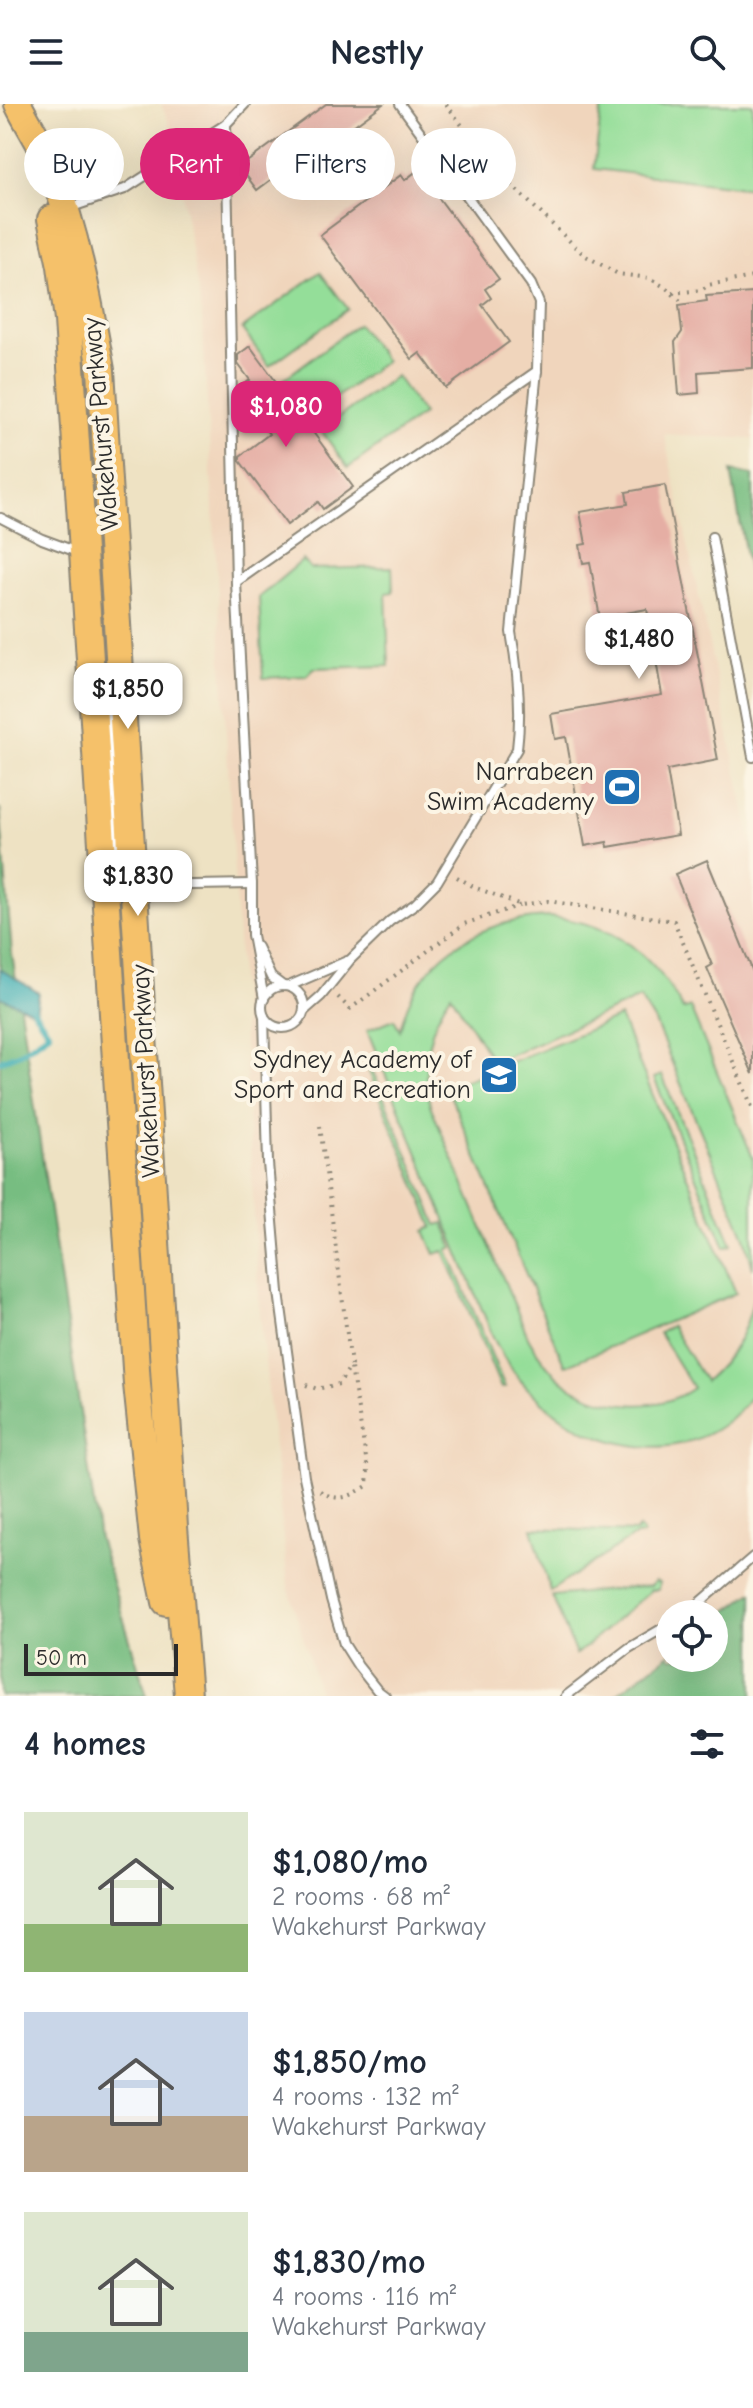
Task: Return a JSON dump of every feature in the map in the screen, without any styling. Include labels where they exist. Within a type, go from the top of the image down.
[{"type":"main road","name":"Wakehurst Parkway","points":[[22,113],[48,161],[58,211],[88,296],[101,370],[174,1527],[188,1696]]},
{"type":"main road","name":"Wakehurst Parkway","points":[[58,211],[68,320],[139,1400],[153,1539],[188,1696]]},
{"type":"street","points":[[86,591],[101,648],[121,864],[135,886],[107,926]]},
{"type":"lane","points":[[58,211],[125,189],[226,124],[245,104]]},
{"type":"lane","points":[[264,1016],[274,1025],[286,1027],[298,1022],[304,1011],[350,960],[437,882],[517,749],[519,696],[511,632],[537,370],[539,303],[531,284],[400,104]]},
{"type":"lane","points":[[226,124],[236,582],[252,935],[264,999],[268,1163],[279,1292],[304,1477],[331,1600],[344,1644],[358,1666],[385,1696]]},
{"type":"lane","points":[[236,582],[537,370]]},
{"type":"lane","points":[[1,518],[42,539],[84,555]]},
{"type":"lane","points":[[712,537],[753,757]]},
{"type":"lane","points":[[135,886],[252,884]]},
{"type":"lane","points":[[252,935],[271,977],[300,993],[304,1011]]},
{"type":"lane","points":[[264,999],[271,990],[350,960]]},
{"type":"lane","points":[[703,1600],[753,1557]]},
{"type":"lane","points":[[566,1696],[629,1648],[656,1632]]},
{"type":"path","points":[[446,104],[494,168],[584,255],[618,274],[649,278],[683,303]]},
{"type":"path","points":[[672,293],[702,290],[708,285],[753,277]]},
{"type":"path","points":[[444,870],[474,887],[521,905]]},
{"type":"path","points":[[328,987],[350,1009],[464,924],[521,905],[548,901],[674,921],[753,1109]]},
{"type":"path","points":[[304,1477],[329,1497],[348,1497],[367,1486],[368,1470],[320,1126]]},
{"type":"path","points":[[289,1370],[303,1384],[317,1389],[339,1384],[351,1365]]},
{"type":"shaded area","name":"Sydney Academy of Sport and Recreation","points":[[161,104],[753,104],[753,439],[664,434],[753,848],[753,1696],[320,1696],[288,1586],[259,1302],[202,316],[183,200],[250,200],[250,128],[170,128]]},
{"type":"green space","points":[[602,104],[753,104],[753,188],[594,169]]},
{"type":"green space","points":[[320,272],[348,309],[269,366],[242,329]]},
{"type":"green space","points":[[358,324],[385,361],[311,416],[284,379]]},
{"type":"green space","points":[[396,376],[423,414],[348,468],[321,430]]},
{"type":"green space","points":[[731,471],[753,475],[753,595]]},
{"type":"green space","points":[[303,560],[311,569],[392,567],[393,592],[386,593],[389,666],[314,668],[306,676],[263,678],[259,597]]},
{"type":"green space","points":[[0,808],[12,954],[99,1539],[147,1696],[0,1696]]},
{"type":"green space","points":[[549,917],[593,926],[629,944],[659,972],[683,1010],[690,1007],[753,1158],[753,1269],[745,1237],[655,1022],[640,998],[493,1062],[451,994],[436,1020],[428,1047],[426,1075],[430,1105],[528,1337],[545,1363],[568,1385],[614,1403],[648,1404],[679,1396],[693,1388],[659,1333],[671,1326],[705,1381],[736,1345],[753,1300],[753,1394],[722,1425],[688,1442],[650,1447],[612,1441],[576,1425],[543,1402],[515,1373],[494,1339],[367,1030],[394,1019],[400,1030],[408,1004],[420,982],[454,947],[498,926]]},
{"type":"green space","points":[[620,1017],[736,1293],[565,1366],[447,1088]]},
{"type":"green space","points":[[368,1060],[437,1225],[444,1223],[453,1247],[448,1250],[505,1387],[501,1388],[444,1251],[435,1254],[425,1231],[433,1227],[365,1062]]},
{"type":"green space","points":[[662,1075],[732,1244],[725,1247],[654,1078]]},
{"type":"green space","points":[[532,1528],[635,1532],[639,1528],[643,1532],[550,1591]]},
{"type":"green space","points":[[655,1581],[659,1583],[658,1590],[651,1590],[576,1655],[552,1596],[650,1586]]},
{"type":"green space","points":[[753,1592],[753,1696],[614,1696],[656,1664],[656,1672],[728,1672],[728,1611]]},
{"type":"water","points":[[0,969],[39,993],[36,1013],[0,997]]},
{"type":"building","points":[[326,104],[383,104],[350,128],[293,128]]},
{"type":"building","points":[[266,148],[266,183],[257,190],[250,181],[250,160]]},
{"type":"building","points":[[401,175],[405,180],[411,175],[411,200],[440,200],[499,279],[485,289],[491,298],[482,305],[509,342],[446,388],[420,353],[412,359],[320,235],[367,200],[395,200],[395,179]]},
{"type":"building","points":[[753,293],[753,368],[698,372],[699,393],[679,395],[675,342],[682,332],[679,305],[707,301],[706,296]]},
{"type":"building","points":[[250,346],[353,487],[323,509],[318,502],[287,525],[240,461],[240,456],[269,434],[239,392],[239,388],[250,380],[238,364],[238,355]]},
{"type":"building","points":[[665,485],[718,760],[667,770],[678,835],[608,847],[607,842],[585,846],[566,737],[555,739],[551,714],[662,695],[647,609],[600,618],[590,562],[583,563],[580,545],[586,544],[580,512],[628,504],[626,492]]},
{"type":"building","points":[[707,860],[753,972],[753,1074],[707,968],[712,965],[675,874]]},
{"type":"waterway","points":[[0,1061],[20,1053],[49,1033],[33,1010]]},
{"type":"place","name":"Narrabeen Swim Academy","points":[[622,787]]},
{"type":"place","name":"Sydney Academy of Sport and Recreation","points":[[499,1075]]}]
